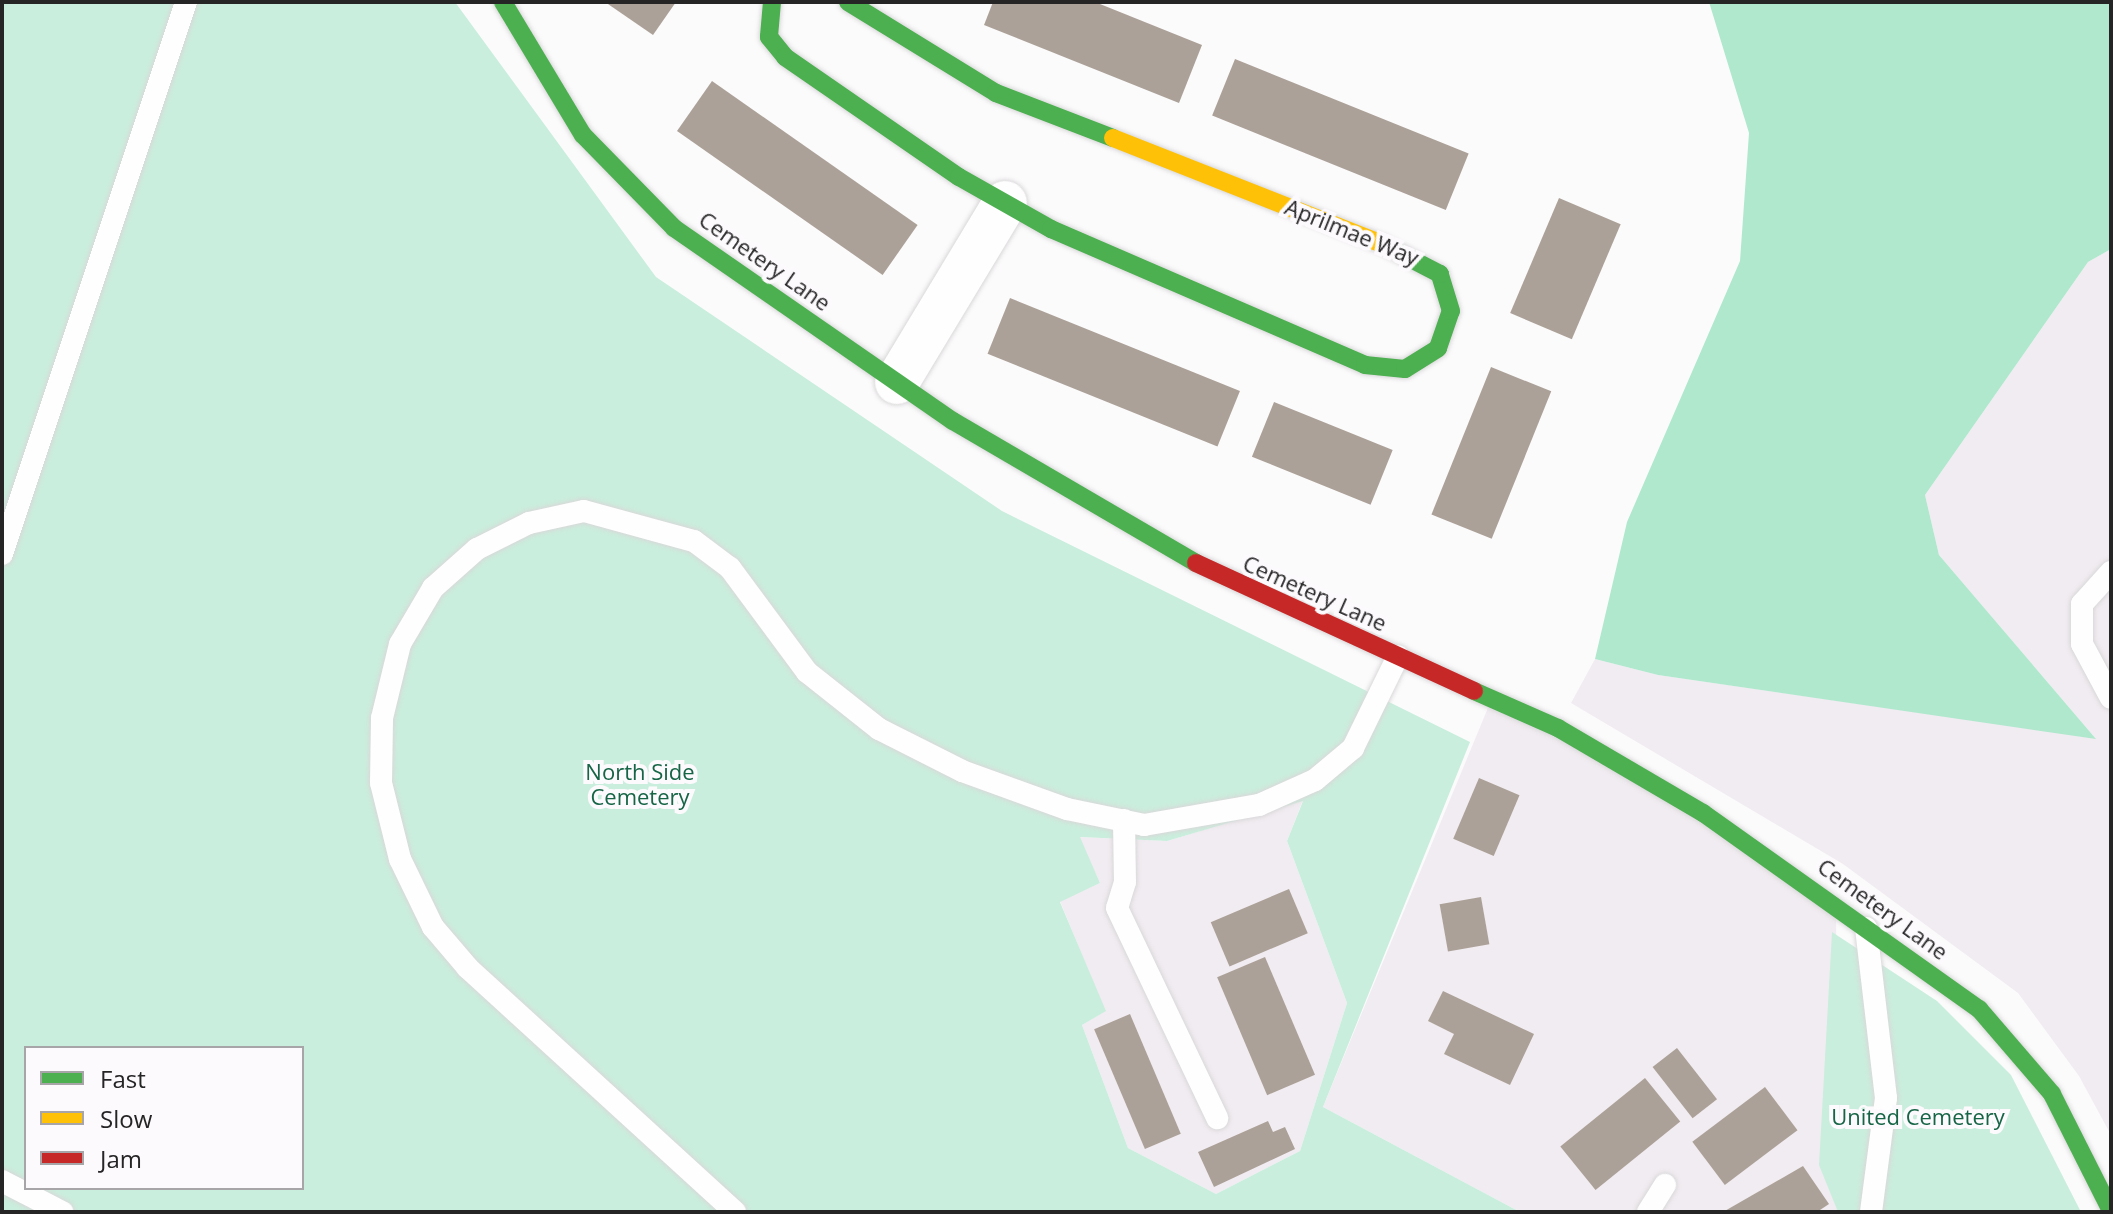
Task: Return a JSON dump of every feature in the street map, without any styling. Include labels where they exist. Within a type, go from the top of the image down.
[{"type":"street","name":"Cemetery Lane","points":[[503,2],[583,135],[621,179],[674,228],[897,382],[1097,511],[1246,590],[1558,728],[1703,813],[1866,927],[1999,1029],[2052,1094],[2111,1211]]},
{"type":"street","name":"Aprilmae Way","points":[[772,2],[766,24],[775,48],[1005,203],[1375,368],[1423,361],[1448,331],[1448,291],[1425,260],[996,93],[848,2]]},
{"type":"street","points":[[897,382],[1005,203]]},
{"type":"lane","points":[[2,554],[186,2]]},
{"type":"lane","points":[[735,1212],[468,968],[420,900],[400,859],[381,783],[382,718],[400,644],[433,588],[477,549],[529,523],[584,511],[645,523],[694,541],[730,568],[807,672],[879,729],[962,771],[1067,809],[1124,820],[1208,818],[1315,780],[1353,748],[1398,656]]},
{"type":"lane","points":[[2111,572],[2082,604],[2082,644],[2111,698]]},
{"type":"lane","points":[[1124,820],[1125,882],[1117,908],[1217,1118]]},
{"type":"lane","points":[[1866,927],[1886,1098],[1871,1212]]},
{"type":"lane","points":[[2,1181],[62,1212]]},
{"type":"lane","points":[[1648,1212],[1665,1185]]},
{"type":"shaded area","points":[[2111,249],[2111,1135],[2079,1076],[2018,993],[1843,864],[1571,703],[1595,659],[1658,675],[2095,738],[1939,555],[1925,495],[2088,262]]},
{"type":"shaded area","points":[[1492,698],[1836,902],[1838,1212],[1520,1212],[1323,1107]]},
{"type":"shaded area","points":[[1303,800],[1287,841],[1347,1003],[1300,1151],[1216,1194],[1128,1148],[1082,1025],[1105,1011],[1060,901],[1100,883],[1079,837],[1167,841]]},
{"type":"green space","name":"North Side Cemetery","points":[[2,2],[455,2],[656,277],[1002,511],[1470,742],[1323,1107],[1520,1212],[2,1212]],"holes":[[[1303,801],[1287,841],[1347,1003],[1300,1151],[1216,1194],[1128,1148],[1082,1025],[1106,1011],[1060,902],[1100,883],[1080,837],[1167,841]]]},
{"type":"green space","points":[[1709,2],[2111,2],[2111,249],[2088,262],[1925,495],[1939,555],[2096,739],[1658,675],[1595,659],[1627,522],[1740,261],[1749,133]]},
{"type":"green space","name":"United Cemetery","points":[[1832,932],[1937,1001],[2011,1075],[2081,1212],[1838,1212],[1819,1165]]},
{"type":"building","points":[[605,2],[676,2],[653,35]]},
{"type":"building","points":[[993,2],[1095,2],[1202,45],[1179,103],[984,25]]},
{"type":"building","points":[[1235,59],[1469,153],[1446,210],[1212,116]]},
{"type":"building","points":[[712,81],[918,225],[883,275],[677,131]]},
{"type":"building","points":[[1559,198],[1621,224],[1572,339],[1510,313]]},
{"type":"building","points":[[1010,298],[1240,391],[1217,447],[988,354]]},
{"type":"building","points":[[1491,367],[1551,391],[1492,539],[1431,514]]},
{"type":"building","points":[[1274,402],[1393,450],[1371,505],[1252,457]]},
{"type":"building","points":[[1479,778],[1520,795],[1494,856],[1453,839]]},
{"type":"building","points":[[1289,889],[1308,933],[1230,966],[1211,922]]},
{"type":"building","points":[[1481,897],[1489,944],[1448,952],[1440,904]]},
{"type":"building","points":[[1265,957],[1315,1075],[1267,1095],[1217,977]]},
{"type":"building","points":[[1443,991],[1534,1034],[1510,1085],[1444,1054],[1454,1034],[1428,1021]]},
{"type":"building","points":[[1130,1014],[1181,1134],[1145,1149],[1094,1029]]},
{"type":"building","points":[[1677,1048],[1717,1099],[1693,1118],[1653,1067]]},
{"type":"building","points":[[1645,1078],[1680,1122],[1596,1190],[1560,1147]]},
{"type":"building","points":[[1765,1087],[1797,1130],[1725,1185],[1692,1142]]},
{"type":"building","points":[[1268,1121],[1273,1132],[1285,1127],[1295,1149],[1214,1187],[1198,1152]]},
{"type":"building","points":[[1803,1166],[1829,1204],[1817,1212],[1723,1212]]},
{"type":"traffic: fast","points":[[503,2],[583,135],[674,228],[953,421],[1196,563]]},
{"type":"traffic: fast","points":[[772,2],[769,37],[785,57],[959,177],[1051,229],[1365,365],[1405,369],[1438,348],[1451,311],[1440,274],[1380,243]]},
{"type":"traffic: fast","points":[[848,2],[996,93],[1113,138]]},
{"type":"traffic: fast","points":[[1474,691],[1558,728],[1703,813],[1979,1009],[2052,1094],[2111,1211]]},
{"type":"traffic: slow","points":[[1113,138],[1380,243]]},
{"type":"traffic: jam","points":[[1196,563],[1474,691]]}]
